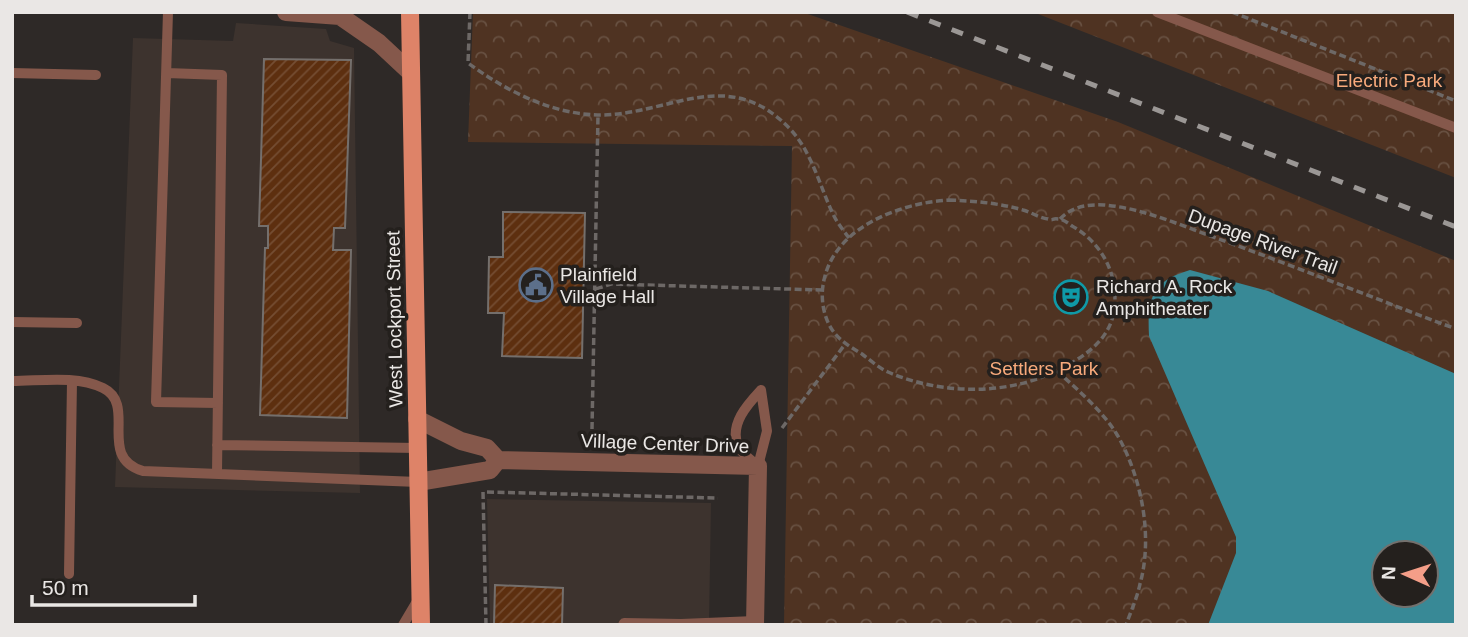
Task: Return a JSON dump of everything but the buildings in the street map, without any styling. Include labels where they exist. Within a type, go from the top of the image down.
[{"type":"main road","name":"West Lockport Street","points":[[410,12],[421,625]]},
{"type":"street","points":[[286,12],[343,14],[410,71]]},
{"type":"street","name":"Village Center Drive","points":[[417,419],[461,441],[487,448],[498,460],[758,466],[755,623]]},
{"type":"street","name":"Village Center Drive","points":[[418,482],[490,470],[498,460]]},
{"type":"lane","points":[[168,12],[156,402],[218,403]]},
{"type":"lane","points":[[1157,12],[1456,128]]},
{"type":"lane","points":[[12,73],[96,75]]},
{"type":"lane","points":[[167,73],[222,75],[217,474]]},
{"type":"lane","points":[[12,322],[77,323]]},
{"type":"lane","points":[[12,381],[72,381],[90,383],[105,389],[114,396],[118,408],[118,446],[122,457],[131,468],[143,471],[418,482]]},
{"type":"lane","points":[[69,574],[72,381]]},
{"type":"lane","points":[[761,390],[767,431],[758,466],[738,447],[736,432],[742,412],[761,390]]},
{"type":"lane","points":[[217,445],[418,448]]},
{"type":"lane","points":[[403,625],[421,595]]},
{"type":"lane","points":[[623,625],[755,623]]},
{"type":"path","points":[[470,12],[468,63],[496,83],[550,106],[598,115],[624,113],[702,95],[733,98],[762,106],[793,132],[807,154],[835,218],[849,238]]},
{"type":"path","points":[[1232,12],[1456,101]]},
{"type":"path","points":[[592,429],[598,115]]},
{"type":"path","points":[[930,201],[990,202],[1024,210],[1048,220],[1060,219],[1082,232],[1102,251],[1113,273],[1114,296],[1113,315],[1104,338],[1085,354],[1056,370],[1028,383],[1002,387],[962,389],[925,385],[886,371],[833,332],[824,311],[822,290],[827,265],[849,238],[871,223],[930,201]]},
{"type":"path","name":"Dupage River Trail","points":[[1060,219],[1067,211],[1085,205],[1102,204],[1133,209],[1299,267],[1456,329]]},
{"type":"path","points":[[596,289],[611,284],[822,290]]},
{"type":"path","points":[[782,429],[846,343]]},
{"type":"path","points":[[1056,370],[1076,388],[1118,437],[1133,473],[1141,502],[1146,532],[1145,556],[1141,583],[1126,625]]},
{"type":"path","points":[[471,491],[718,498]]},
{"type":"path","points":[[483,492],[486,625]]},
{"type":"shaded area","points":[[236,23],[326,29],[330,41],[354,48],[360,493],[115,487],[133,38],[233,41]]},
{"type":"shaded area","points":[[487,499],[711,503],[709,625],[490,625]]},
{"type":"green space","name":"Settlers Park","points":[[473,12],[802,12],[1118,122],[1456,261],[1456,625],[784,625],[792,146],[468,142]]},
{"type":"green space","name":"Electric Park","points":[[1033,12],[1456,12],[1456,178]]},
{"type":"water","points":[[1190,270],[1268,291],[1456,374],[1456,625],[1208,625],[1236,553],[1236,537],[1149,336],[1151,301],[1154,293],[1167,280]]},
{"type":"railway","points":[[907,12],[1456,227]]},
{"type":"place","name":"Plainfield Village Hall","points":[[536,285]]},
{"type":"place","name":"Richard A. Rock Amphitheater","points":[[1071,297]]}]
